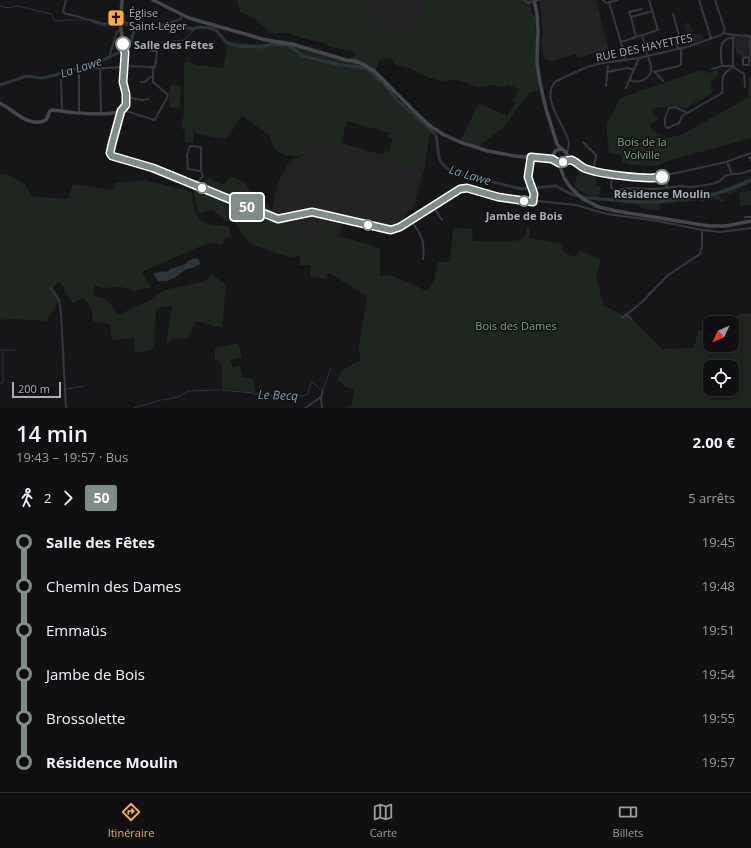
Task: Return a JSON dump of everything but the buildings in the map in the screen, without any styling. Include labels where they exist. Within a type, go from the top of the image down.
[{"type":"street","points":[[66,0],[64,13],[104,24],[157,27],[181,19],[183,14]]},
{"type":"street","points":[[122,0],[121,25],[125,50],[123,82],[126,96],[125,106],[122,110],[112,144],[110,153],[112,156],[153,168],[278,219],[312,212],[391,230],[400,227],[460,189],[467,188],[498,197],[533,202],[576,205],[607,214],[658,221],[702,230],[720,232],[751,228]]},
{"type":"street","points":[[153,0],[189,18],[266,40],[287,43],[346,60],[355,61],[368,67],[374,71],[429,125],[444,135],[460,142],[488,151],[515,156],[545,158],[556,161],[571,160],[577,163]]},
{"type":"street","points":[[524,0],[528,3],[538,0]]},
{"type":"street","points":[[603,0],[606,3],[616,0]]},
{"type":"street","points":[[621,42],[657,31],[658,29],[650,0]]},
{"type":"street","points":[[699,0],[711,38]]},
{"type":"street","points":[[715,0],[724,26],[723,33],[733,37]]},
{"type":"street","points":[[532,1],[537,14],[538,73],[542,96],[553,134],[558,146],[583,168],[612,174],[648,178],[666,176],[727,162],[751,153]]},
{"type":"street","points":[[609,2],[626,60]]},
{"type":"street","points":[[636,37],[629,12],[642,9]]},
{"type":"street","points":[[631,17],[652,11]]},
{"type":"street","points":[[630,80],[637,82],[643,81],[653,71],[679,66],[681,64],[679,48],[675,38],[678,35],[673,14]]},
{"type":"street","points":[[110,54],[117,32],[121,25]]},
{"type":"street","name":"RUE DES HAYETTES","points":[[567,154],[568,142],[554,111],[551,98],[553,85],[556,81],[587,67],[603,63],[639,58],[695,45],[723,33]]},
{"type":"street","points":[[642,35],[653,71],[663,81]]},
{"type":"street","points":[[722,66],[720,51],[723,42],[728,38],[750,36],[750,57],[749,65],[743,65],[743,58],[750,57]]},
{"type":"street","points":[[733,37],[733,67]]},
{"type":"street","points":[[0,103],[17,116],[35,122],[43,122],[46,120],[50,110],[79,113],[101,113],[122,110],[155,119],[168,96],[153,82],[153,68],[155,68],[155,62],[156,63],[156,51],[150,51]]},
{"type":"street","points":[[626,88],[639,58]]},
{"type":"street","points":[[79,113],[79,73],[88,69],[123,66],[150,66],[153,68]]},
{"type":"street","points":[[606,86],[608,66]]},
{"type":"street","points":[[712,69],[722,66],[733,67],[744,74],[745,87]]},
{"type":"street","points":[[687,113],[675,107],[669,108],[664,118],[665,126],[668,128],[679,123],[681,117],[722,93],[722,76],[733,67]]},
{"type":"street","points":[[100,68],[101,113]]},
{"type":"street","points":[[607,72],[628,68],[634,70]]},
{"type":"street","points":[[141,82],[153,77]]},
{"type":"street","points":[[61,80],[62,111]]},
{"type":"street","points":[[126,96],[142,100],[149,98]]},
{"type":"street","points":[[553,134],[556,161],[567,183],[575,192],[587,201],[608,209],[709,226],[726,226],[751,221]]},
{"type":"street","points":[[582,142],[596,155],[593,171]]},
{"type":"street","points":[[190,183],[201,179],[203,176],[201,171],[201,147],[190,146],[187,156],[188,169],[201,171]]},
{"type":"street","points":[[545,158],[568,146]]},
{"type":"street","points":[[563,175],[564,161],[567,154]]},
{"type":"street","points":[[531,157],[528,177],[534,194],[533,202]]},
{"type":"street","points":[[727,162],[732,174]]},
{"type":"street","points":[[612,174],[610,186],[613,189],[618,190],[629,188],[656,190],[679,186],[691,187],[712,184],[720,181],[725,176],[744,173],[751,170]]},
{"type":"street","points":[[666,176],[666,188]]},
{"type":"street","points":[[433,206],[442,220]]},
{"type":"street","points":[[745,217],[751,217]]},
{"type":"street","points":[[411,220],[423,240],[423,259]]},
{"type":"street","points":[[622,318],[641,303],[668,275],[700,254],[702,246],[702,230]]},
{"type":"street","points":[[51,288],[58,300],[61,313],[66,408]]},
{"type":"street","points":[[626,314],[632,320]]},
{"type":"street","points":[[322,408],[321,397],[323,390]]},
{"type":"street","points":[[305,408],[321,397]]},
{"type":"shaded area","points":[[346,0],[425,0],[416,35],[372,25]]},
{"type":"shaded area","points":[[522,0],[596,0],[608,48],[607,50],[578,58],[576,54],[555,60],[548,60],[544,58],[541,40],[543,34],[540,1],[530,3],[532,13],[526,14]]},
{"type":"shaded area","points":[[689,22],[693,34],[695,33],[696,35],[700,33],[704,39],[690,45],[684,24]]},
{"type":"shaded area","points":[[734,37],[749,37],[750,57],[742,57],[740,54],[738,55],[734,45]]},
{"type":"shaded area","points":[[312,140],[424,170],[414,206],[396,227],[397,230],[385,231],[344,220],[339,236],[323,244],[303,239],[304,235],[291,232],[270,218],[278,183],[289,161],[304,155]]},
{"type":"shaded area","points":[[198,258],[200,264],[190,269],[186,269],[176,277],[166,281],[158,281],[153,274],[162,271],[168,272],[170,269],[186,264],[189,260]]},
{"type":"green space","points":[[237,0],[346,0],[374,8],[372,25],[411,34],[416,31],[423,0],[522,0],[526,14],[532,13],[535,16],[538,91],[529,93],[503,128],[478,146],[461,140],[478,105],[481,104],[507,116],[516,103],[513,101],[519,89],[508,85],[505,87],[493,85],[478,87],[455,79],[448,81],[437,80],[406,67],[394,64],[394,60],[389,58],[380,60],[375,71],[382,79],[380,83],[390,95],[430,131],[424,170],[312,140],[304,155],[284,155],[274,148],[270,136],[243,116],[225,139],[198,134],[194,131],[194,143],[185,142],[185,129],[181,129],[184,114],[184,63],[188,61],[196,65],[223,68],[227,49],[226,44],[236,42],[265,44],[271,43],[270,40],[276,41],[279,39],[349,59],[356,55],[355,52],[330,47],[325,43],[288,33],[269,32],[254,18],[240,12]],"holes":[[[347,121],[389,133],[388,137],[393,139],[389,152],[384,151],[383,155],[341,143]]]},
{"type":"green space","name":"Bois de la Volville","points":[[701,70],[707,73],[718,70],[717,77],[711,83],[712,93],[686,108],[673,106],[652,108],[653,115],[660,118],[650,125],[652,131],[661,134],[662,139],[681,135],[749,97],[748,81],[751,75],[751,138],[671,160],[656,166],[633,165],[622,162],[622,155],[609,153],[607,124],[620,98]]},
{"type":"green space","points":[[170,85],[181,86],[180,108],[169,107]]},
{"type":"green space","points":[[579,167],[583,170],[596,173],[595,178],[597,178],[595,186],[601,187],[600,194],[596,195],[601,197],[645,200],[718,191],[751,177],[751,182],[729,195],[725,193],[719,194],[718,196],[721,199],[725,199],[726,201],[721,202],[711,197],[706,198],[705,201],[702,202],[698,199],[696,201],[660,204],[660,211],[641,208],[638,204],[591,199],[590,196],[574,188]]},
{"type":"green space","points":[[0,174],[12,176],[25,184],[31,196],[68,199],[73,184],[114,190],[115,183],[145,180],[191,192],[195,211],[200,220],[208,224],[228,226],[231,237],[224,239],[223,245],[208,243],[141,272],[150,285],[149,288],[134,291],[121,287],[102,288],[94,285],[93,295],[108,302],[118,315],[169,289],[203,282],[211,274],[226,285],[222,328],[196,321],[187,339],[172,338],[171,341],[166,343],[172,306],[156,308],[154,349],[135,353],[134,338],[112,340],[110,324],[93,321],[92,310],[84,298],[72,303],[60,282],[52,287],[58,301],[47,321],[10,319],[0,320]]},
{"type":"green space","name":"Bois des Dames","points":[[229,177],[241,180],[272,209],[270,218],[290,225],[291,232],[304,235],[303,239],[318,243],[319,238],[316,237],[320,220],[317,219],[318,214],[342,220],[337,237],[339,236],[380,248],[380,276],[390,275],[427,291],[434,281],[438,262],[450,262],[453,228],[472,229],[473,241],[492,242],[515,241],[521,239],[526,233],[528,225],[530,229],[530,238],[563,244],[563,251],[573,257],[577,255],[579,250],[601,260],[596,277],[604,306],[623,315],[627,314],[662,349],[694,348],[698,330],[703,330],[703,352],[739,352],[739,316],[736,316],[739,313],[751,314],[751,408],[342,408],[352,404],[355,389],[345,387],[338,380],[341,371],[360,360],[359,345],[367,296],[329,273],[325,279],[311,277],[310,265],[300,265],[300,256],[289,257],[250,244],[232,219],[225,221],[212,209],[201,213],[197,210],[192,186],[209,178],[225,185]]},
{"type":"green space","points":[[751,191],[751,205],[740,206],[739,192]]},
{"type":"green space","points":[[238,343],[242,357],[230,360],[233,368],[239,365],[243,374],[241,377],[254,379],[255,392],[222,389],[222,367],[219,360],[215,360],[215,348]]},
{"type":"waterway","points":[[0,6],[8,8],[18,6],[51,14],[55,21],[85,20]]},
{"type":"waterway","points":[[92,22],[103,26],[119,25]]},
{"type":"waterway","points":[[122,25],[138,26]]},
{"type":"waterway","name":"La Lawe","points":[[174,25],[192,29],[201,27],[210,28],[216,30],[226,42],[237,46],[263,47],[271,44],[288,45],[303,56],[340,65],[367,69],[383,83],[397,100],[436,135],[440,161],[453,172],[521,189],[556,186],[571,194],[588,198],[635,202],[655,202],[706,196],[723,192],[751,180]]},
{"type":"waterway","name":"La Lawe","points":[[0,85],[26,76],[42,78],[91,66],[126,49],[131,42],[134,30],[138,26],[161,29],[171,26]]},
{"type":"waterway","points":[[131,42],[145,43],[184,40],[196,28]]},
{"type":"waterway","points":[[0,350],[15,350]]},
{"type":"waterway","points":[[0,383],[3,383],[3,350]]},
{"type":"waterway","name":"Le Becq","points":[[323,389],[331,368]]},
{"type":"waterway","name":"Le Becq","points":[[222,390],[267,395],[298,396],[308,394],[311,381],[321,390]]},
{"type":"waterway","points":[[66,389],[85,386]]},
{"type":"waterway","name":"Le Becq","points":[[163,400],[178,397],[188,391],[219,390]]},
{"type":"waterway","name":"Le Becq","points":[[134,408],[161,400]]},
{"type":"bus line","name":"50","points":[[123,44],[125,53],[123,82],[126,94],[126,105],[121,111],[110,153],[112,156],[114,158],[153,168],[185,180],[278,219],[309,212],[316,212],[391,230],[400,227],[460,189],[467,188],[498,197],[533,202],[534,194],[528,180],[531,157],[552,159],[559,163],[566,160],[571,160],[583,168],[612,174],[648,178],[662,177]]},
{"type":"place","name":"Église Saint-Léger","points":[[116,18]]},
{"type":"place","name":"Salle des Fêtes","points":[[123,44]]},
{"type":"place","name":"Résidence Moulin","points":[[662,177]]},
{"type":"place","name":"Jambe de Bois","points":[[524,201]]}]
